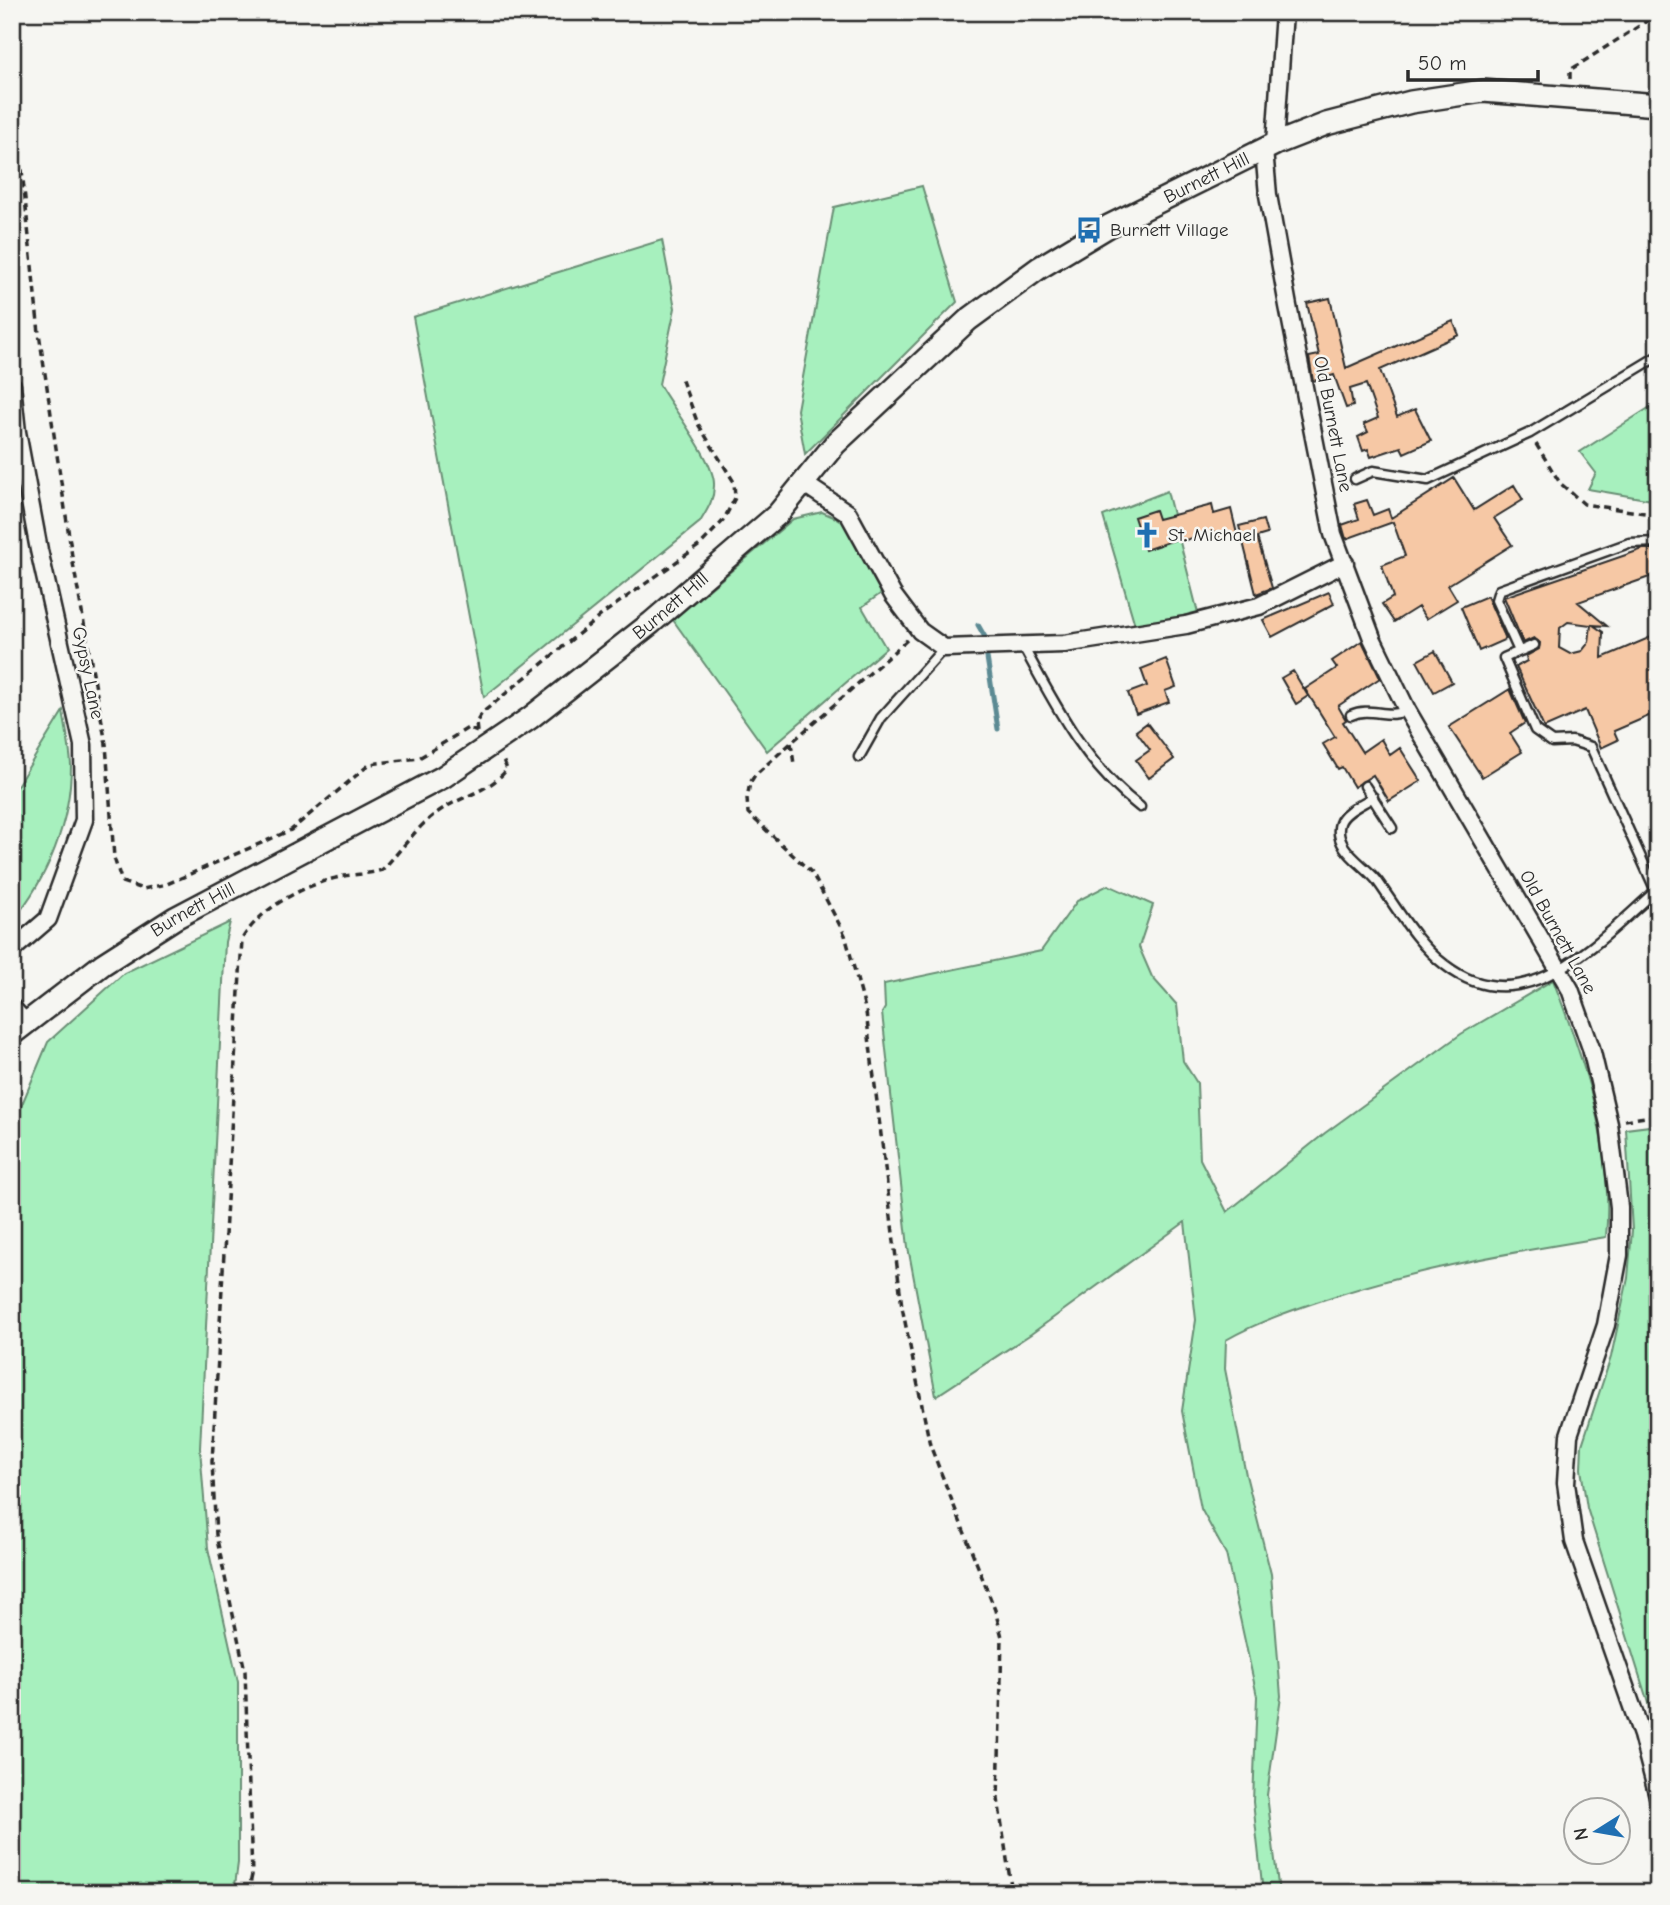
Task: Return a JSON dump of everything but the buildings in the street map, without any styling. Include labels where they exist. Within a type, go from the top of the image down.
[{"type":"main road","name":"Burnett Hill","points":[[17,1022],[175,918],[384,809],[651,623],[778,514],[867,411],[968,320],[1006,291],[1109,226],[1270,147],[1326,124],[1411,102],[1483,91],[1658,105]]},
{"type":"street","name":"Old Burnett Lane","points":[[1284,12],[1270,147],[1268,195],[1333,534],[1372,638],[1407,710],[1570,989],[1591,1048],[1609,1124],[1619,1207],[1619,1255],[1606,1325],[1569,1435],[1566,1483],[1574,1541],[1642,1735],[1658,1796]]},
{"type":"street","name":"Gypsy Lane","points":[[12,385],[39,550],[83,745],[84,820],[48,919],[12,950]]},
{"type":"street","points":[[803,483],[848,513],[893,595],[920,631],[944,648],[978,649],[1022,644],[1064,644],[1186,625],[1259,606],[1345,563]]},
{"type":"lane","points":[[1355,479],[1373,471],[1427,480],[1530,433],[1658,356]]},
{"type":"lane","points":[[1519,651],[1496,600],[1499,590],[1629,543],[1658,542]]},
{"type":"lane","points":[[1022,644],[1059,713],[1101,771],[1120,792],[1140,807]]},
{"type":"lane","points":[[1373,797],[1346,814],[1339,824],[1341,842],[1348,854],[1369,869],[1418,938],[1444,965],[1473,982],[1514,987],[1559,971],[1584,954],[1657,890],[1591,747],[1572,741],[1552,743],[1535,730],[1504,658],[1534,645]]},
{"type":"lane","points":[[859,757],[881,718],[944,648]]},
{"type":"lane","points":[[1351,715],[1367,710],[1388,715],[1407,710]]},
{"type":"lane","points":[[1365,786],[1392,828]]},
{"type":"path","points":[[1569,96],[1570,70],[1658,14]]},
{"type":"path","points":[[12,74],[39,333],[74,564],[106,744],[114,858],[121,882],[143,889],[167,884],[291,830],[370,764],[419,758],[468,728],[502,757],[507,769],[499,780],[441,810],[414,830],[382,870],[343,876],[281,902],[252,923],[242,939],[212,1462],[216,1535],[245,1671],[253,1875],[248,1893]]},
{"type":"path","points":[[484,739],[476,723],[482,713],[604,613],[700,545],[723,521],[736,498],[734,482],[698,424],[680,375]]},
{"type":"path","points":[[1530,433],[1560,483],[1584,504],[1658,515]]},
{"type":"path","points":[[920,631],[791,741],[750,783],[748,813],[812,873],[845,935],[866,1012],[902,1307],[930,1445],[996,1610],[1002,1637],[998,1799],[1012,1893]]},
{"type":"path","points":[[791,741],[794,764]]},
{"type":"path","points":[[1609,1124],[1658,1115]]},
{"type":"green space","points":[[922,186],[957,302],[805,454],[797,410],[834,207]]},
{"type":"green space","points":[[662,240],[675,308],[659,384],[708,463],[713,476],[714,491],[708,509],[700,522],[484,697],[413,317]]},
{"type":"green space","points":[[1658,402],[1658,501],[1588,489],[1596,473],[1580,452]]},
{"type":"green space","points":[[1167,491],[1198,613],[1135,625],[1103,516]]},
{"type":"green space","points":[[822,512],[843,521],[883,592],[862,607],[886,648],[767,751],[673,620],[793,519]]},
{"type":"green space","points":[[63,711],[71,765],[67,807],[46,868],[12,921],[12,794]]},
{"type":"green space","points":[[1108,885],[1153,905],[1139,947],[1152,977],[1177,1005],[1183,1061],[1197,1083],[1200,1159],[1227,1212],[1325,1133],[1461,1034],[1553,980],[1586,1074],[1601,1139],[1606,1171],[1606,1237],[1503,1255],[1368,1286],[1293,1310],[1226,1340],[1225,1369],[1246,1475],[1271,1574],[1281,1696],[1267,1795],[1279,1893],[1263,1893],[1253,1802],[1257,1696],[1226,1554],[1201,1509],[1182,1411],[1196,1320],[1185,1222],[1031,1334],[936,1396],[908,1247],[882,1013],[885,1008],[884,984],[1041,951],[1077,901]]},
{"type":"green space","points":[[230,922],[225,942],[200,1448],[208,1548],[238,1682],[238,1863],[234,1893],[12,1893],[12,1128],[48,1042],[124,973]]},
{"type":"green space","points":[[1658,1125],[1658,1735],[1587,1508],[1581,1469],[1582,1445],[1611,1357],[1628,1278],[1632,1230],[1626,1129]]},
{"type":"waterway","points":[[978,625],[985,637]]},
{"type":"waterway","points":[[986,651],[998,729]]},
{"type":"place","name":"Burnett Village","points":[[1089,230]]},
{"type":"place","name":"St. Michael","points":[[1147,535]]}]
